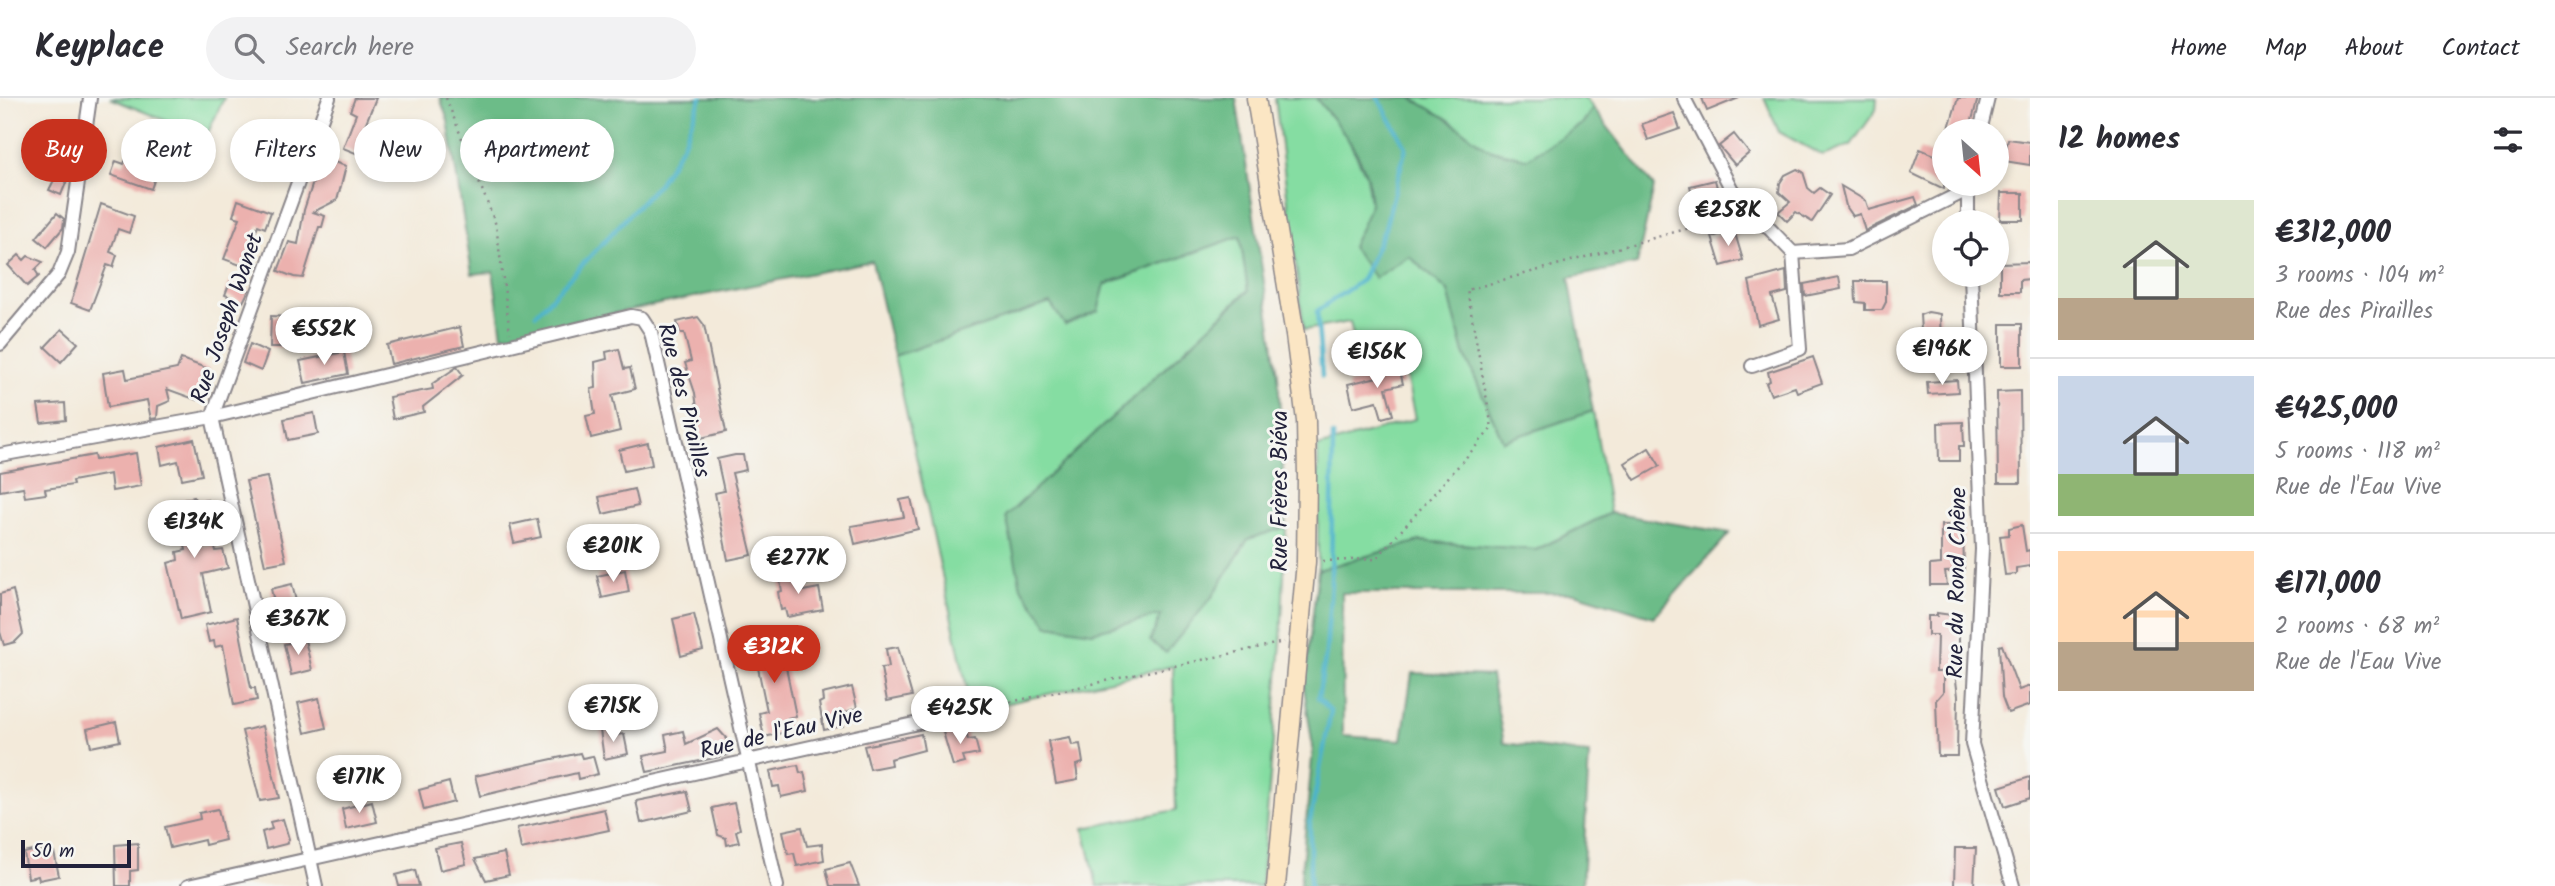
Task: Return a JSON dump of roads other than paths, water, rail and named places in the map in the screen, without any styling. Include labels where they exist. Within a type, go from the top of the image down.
[{"type":"street","points":[[0,344],[60,274],[68,252],[90,98]]},
{"type":"street","name":"Rue Joseph Wanet","points":[[316,886],[212,417],[329,98]]},
{"type":"street","name":"Rue Frères Biéva","points":[[1256,98],[1295,335],[1306,421],[1306,562],[1276,886]]},
{"type":"street","points":[[1684,98],[1732,191],[1793,253],[1800,349],[1752,366]]},
{"type":"street","points":[[1983,119],[1988,98]]},
{"type":"street","points":[[1793,253],[1848,249],[1951,196]]},
{"type":"street","name":"Rue du Rond Chêne","points":[[1971,287],[1982,549],[1972,744],[2013,886]]},
{"type":"street","name":"Rue des Pirailles","points":[[0,455],[212,417],[512,343],[631,316],[642,318],[651,332],[777,886]]},
{"type":"street","name":"Rue de l'Eau Vive","points":[[188,886],[972,710]]},
{"type":"waterway","points":[[536,314],[659,183],[683,144],[701,98]]},
{"type":"waterway","points":[[1322,376],[1317,311],[1362,280],[1385,228],[1406,147],[1378,98]]},
{"type":"waterway","points":[[1310,886],[1310,821],[1331,711],[1318,698],[1326,653],[1331,583],[1333,435]]}]
